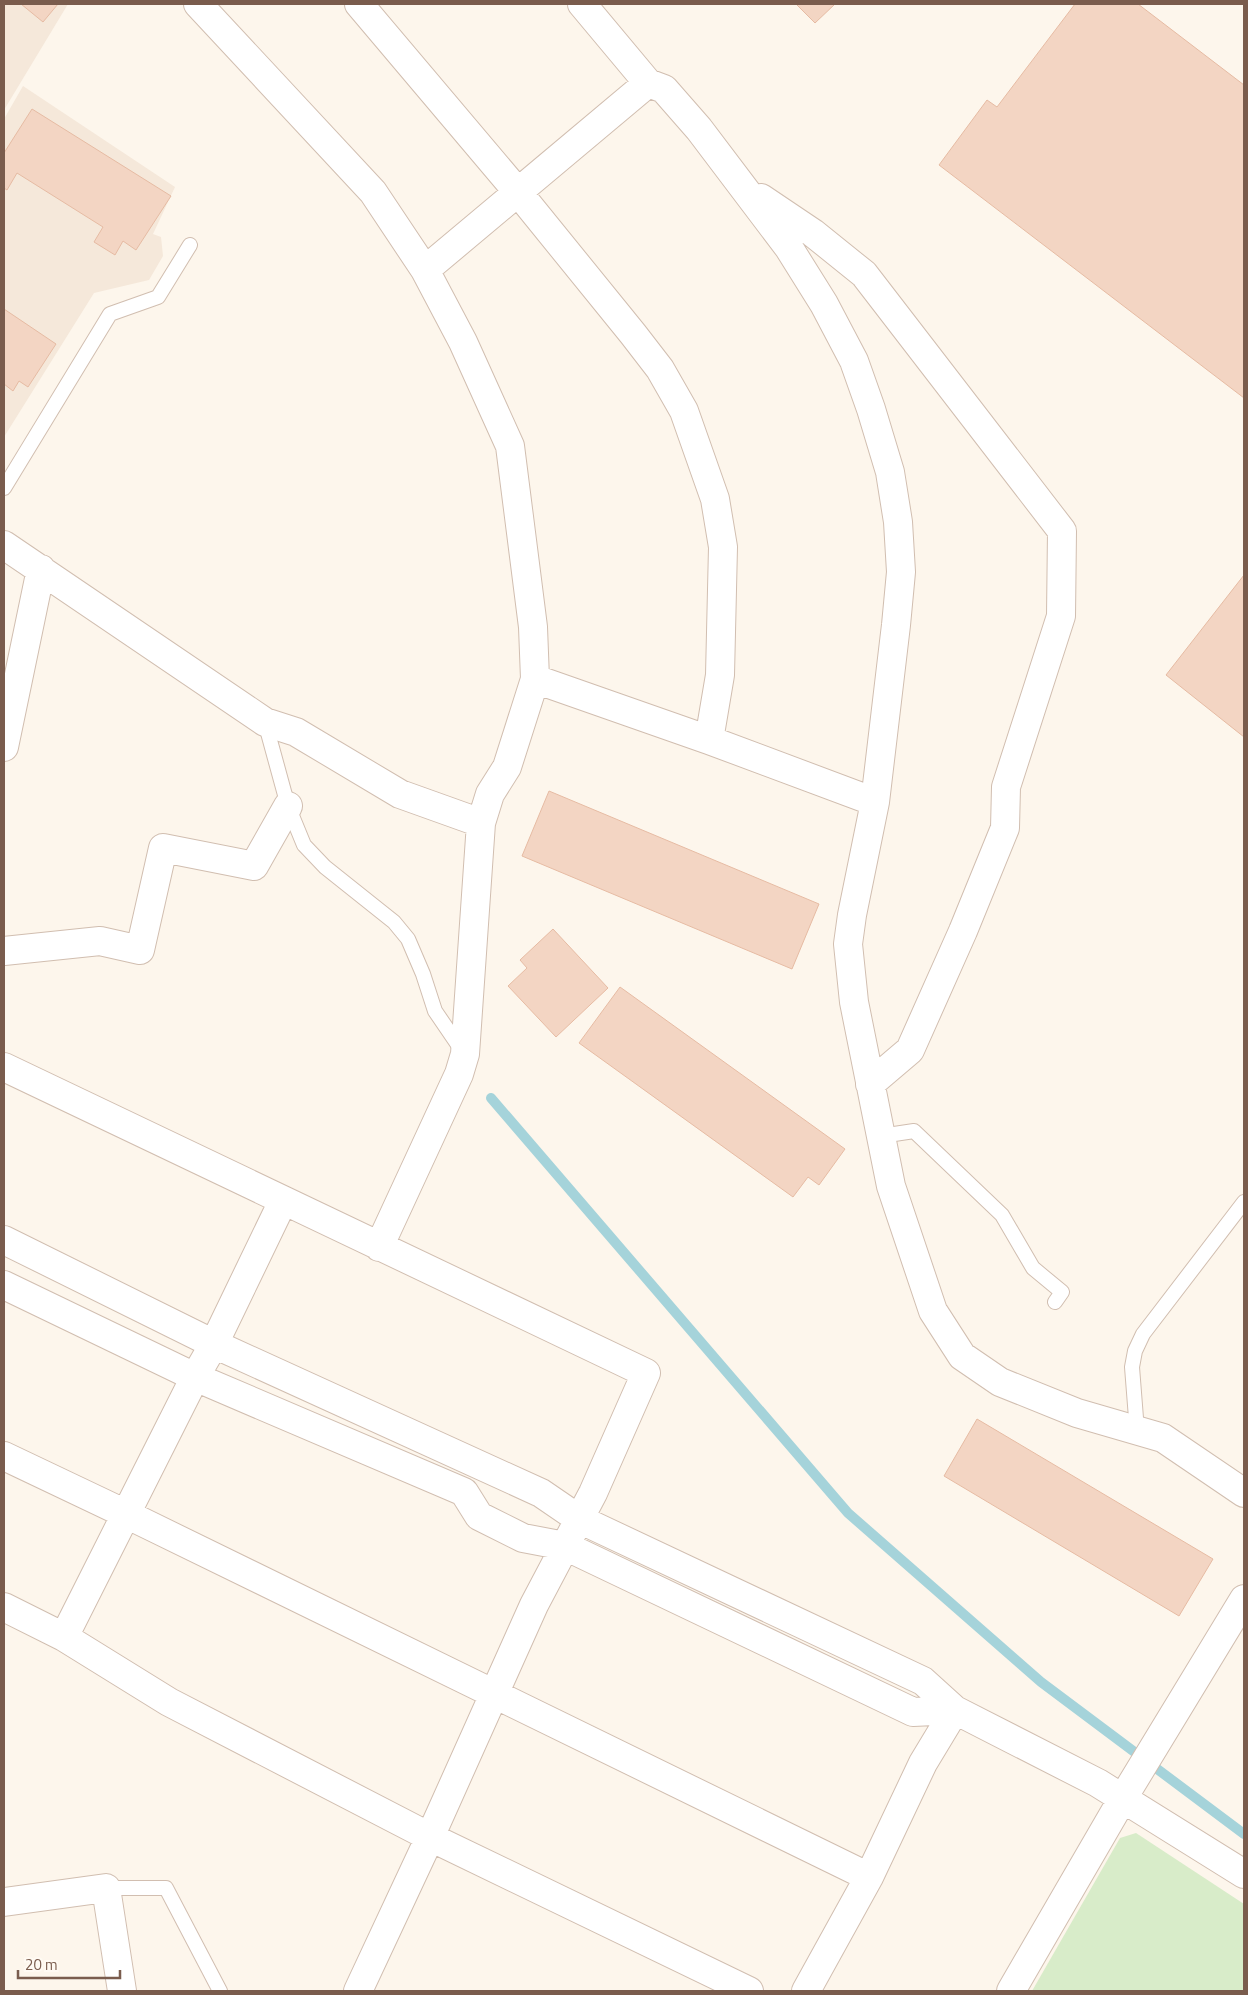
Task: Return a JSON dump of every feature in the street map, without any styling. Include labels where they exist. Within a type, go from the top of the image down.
[{"type":"street","points":[[198,4],[373,192],[425,270],[464,342],[510,446],[533,627],[535,679],[508,767],[490,794],[481,823],[465,1054],[459,1074],[379,1247]]},
{"type":"street","points":[[359,4],[518,192],[660,369],[684,411],[715,499],[724,548],[720,675],[709,740]]},
{"type":"street","points":[[582,4],[648,83],[664,89],[699,129],[744,186],[789,248],[829,312],[854,361],[890,472],[898,522],[900,572],[892,661],[875,802],[848,944],[854,1002],[891,1186],[933,1311],[962,1356],[1000,1382],[1077,1413],[1163,1438],[1244,1493]]},
{"type":"street","points":[[425,270],[648,83]]},
{"type":"street","points":[[744,186],[813,233],[864,274],[1062,531],[1061,616],[1006,787],[1005,828],[910,1050],[870,1084]]},
{"type":"street","points":[[4,545],[42,569],[264,722],[296,732],[400,794],[481,823]]},
{"type":"street","points":[[4,747],[42,569]]},
{"type":"street","points":[[535,679],[709,740],[875,802]]},
{"type":"street","points":[[4,951],[100,941],[140,950],[163,848],[254,866],[288,806]]},
{"type":"street","points":[[4,1067],[646,1373],[579,1519],[534,1606],[362,1990]]},
{"type":"street","points":[[64,1637],[195,1377],[214,1344],[283,1201]]},
{"type":"street","points":[[4,1240],[214,1344],[541,1494],[579,1519],[923,1681],[955,1710],[1098,1783],[1244,1874]]},
{"type":"street","points":[[4,1285],[195,1377],[464,1492],[479,1516],[523,1538],[565,1546],[913,1712],[955,1710]]},
{"type":"street","points":[[4,1456],[869,1876]]},
{"type":"street","points":[[1010,1991],[1123,1798],[1244,1599]]},
{"type":"street","points":[[4,1606],[64,1637],[169,1702],[430,1837],[750,1991]]},
{"type":"street","points":[[806,1991],[869,1876],[922,1763],[955,1710]]},
{"type":"street","points":[[4,1902],[106,1888],[122,1991]]},
{"type":"lane","points":[[4,488],[110,314],[158,297],[190,245]]},
{"type":"lane","points":[[264,722],[288,806],[304,844],[325,867],[394,922],[408,939],[423,974],[435,1011],[465,1054]]},
{"type":"lane","points":[[881,1136],[914,1131],[1002,1215],[1033,1268],[1062,1292],[1055,1302]]},
{"type":"lane","points":[[1137,1431],[1132,1367],[1135,1351],[1143,1334],[1244,1202]]},
{"type":"lane","points":[[106,1888],[166,1888],[220,1991]]},
{"type":"shaded area","points":[[4,4],[68,4],[4,110]]},
{"type":"shaded area","points":[[23,86],[175,187],[153,234],[161,237],[163,256],[149,280],[94,293],[4,437],[4,119]]},
{"type":"green space","points":[[1136,1833],[1244,1904],[1244,1991],[1032,1991],[1120,1838]]},
{"type":"building","points":[[21,4],[58,4],[43,22]]},
{"type":"building","points":[[796,4],[835,4],[815,23]]},
{"type":"building","points":[[1075,4],[1138,4],[1244,85],[1244,398],[939,165],[987,100],[997,107]]},
{"type":"building","points":[[32,109],[171,196],[136,250],[123,241],[115,255],[94,242],[103,227],[17,173],[7,190],[4,188],[4,153]]},
{"type":"building","points":[[4,309],[56,344],[28,387],[19,381],[13,391],[4,384]]},
{"type":"building","points":[[1244,575],[1244,737],[1166,675]]},
{"type":"building","points":[[549,791],[819,904],[792,969],[522,856]]},
{"type":"building","points":[[553,929],[608,988],[556,1037],[508,986],[527,968],[520,960]]},
{"type":"building","points":[[620,987],[845,1149],[819,1185],[808,1177],[793,1197],[579,1043]]},
{"type":"building","points":[[977,1419],[1213,1559],[1179,1616],[944,1476]]},
{"type":"waterway","points":[[491,1098],[848,1513],[1041,1682],[1244,1834]]}]
